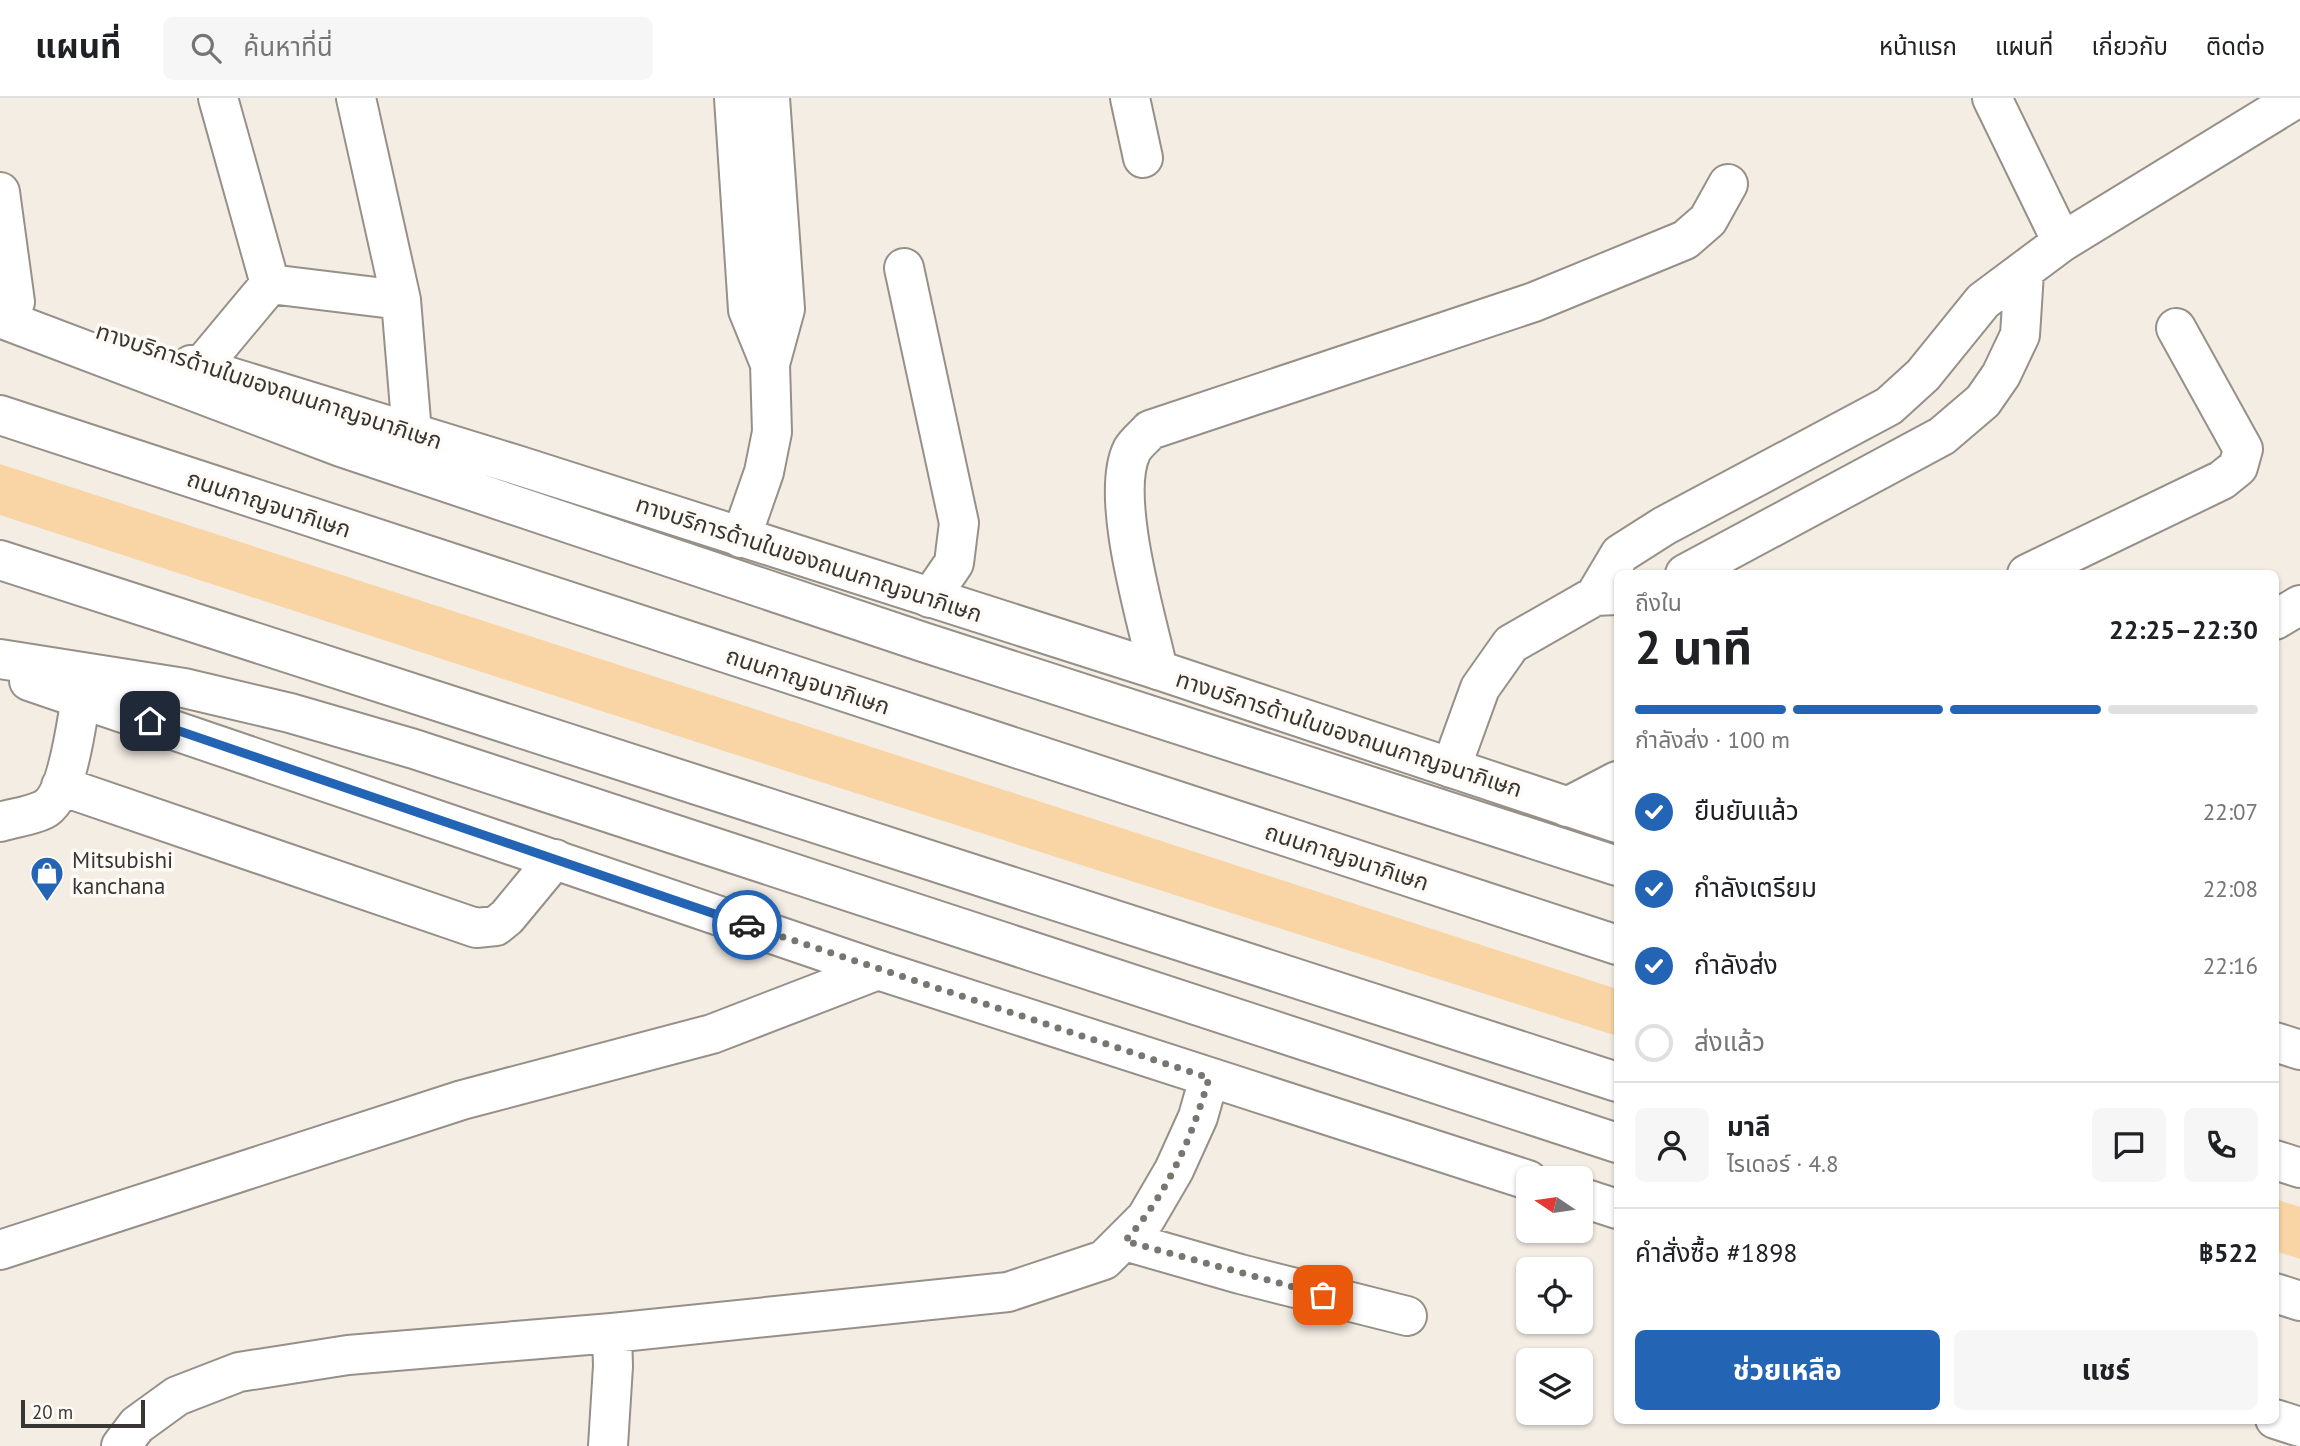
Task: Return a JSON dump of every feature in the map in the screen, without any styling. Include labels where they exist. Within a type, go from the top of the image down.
[{"type":"main road","points":[[218,98],[270,284]]},
{"type":"main road","points":[[356,98],[401,300],[412,433]]},
{"type":"main road","points":[[734,98],[748,310],[770,364]]},
{"type":"main road","points":[[741,538],[764,472],[772,432],[770,364],[785,309],[770,98]]},
{"type":"main road","points":[[1129,98],[1143,158]]},
{"type":"main road","points":[[1992,98],[2062,242]]},
{"type":"main road","points":[[1615,570],[1620,554],[1664,526],[1889,406],[1923,375],[1983,301],[2062,242],[2297,98]]},
{"type":"main road","points":[[1157,670],[1128,534],[1125,488],[1132,451],[1150,430],[1534,302],[1685,240],[1708,220],[1728,184]]},
{"type":"main road","points":[[0,192],[5,307],[341,447],[923,642],[1614,865]]},
{"type":"main road","points":[[904,268],[959,523],[954,563],[930,598]]},
{"type":"main road","points":[[1692,570],[1942,436],[1983,401],[2001,375],[2020,335],[2024,273]]},
{"type":"main road","points":[[270,284],[401,300]]},
{"type":"main road","points":[[200,368],[270,284]]},
{"type":"main road","name":"ทางบริการด้านในของถนนกาญจนาภิเษก","points":[[5,307],[412,433],[1157,670],[1614,822]]},
{"type":"main road","points":[[2035,570],[2222,480],[2238,467],[2243,449],[2176,328]]},
{"type":"main road","name":"ถนนกาญจนาภิเษก","points":[[0,415],[1614,944]]},
{"type":"main road","points":[[0,560],[1614,1081]]},
{"type":"main road","points":[[1451,768],[1480,688],[1511,643],[1606,596],[1614,572]]},
{"type":"main road","points":[[2279,618],[2300,605]]},
{"type":"main road","points":[[0,659],[184,688],[290,713],[414,749],[1614,1142]]},
{"type":"main road","points":[[0,671],[878,970],[1516,1176]]},
{"type":"main road","points":[[0,822],[44,810],[55,800],[61,786],[81,698]]},
{"type":"main road","points":[[1567,807],[1614,782]]},
{"type":"main road","points":[[61,786],[476,928],[496,926],[507,917],[555,859]]},
{"type":"main road","points":[[0,1251],[462,1100],[712,1034],[878,970]]},
{"type":"main road","points":[[2279,1043],[2300,1050]]},
{"type":"main road","points":[[121,1446],[137,1425],[177,1396],[239,1372],[348,1354],[612,1333],[1008,1292],[1104,1260],[1146,1218],[1174,1170],[1198,1117],[1209,1078]]},
{"type":"main road","points":[[2279,1161],[2300,1168]]},
{"type":"main road","points":[[1593,1201],[1614,1208]]},
{"type":"main road","points":[[1125,1241],[1240,1274],[1407,1316]]},
{"type":"main road","points":[[2279,1294],[2300,1301]]},
{"type":"main road","points":[[608,1446],[613,1366],[612,1333]]},
{"type":"main road","points":[[2279,1420],[2300,1427]]},
{"type":"shaded area","points":[[0,464],[1614,988],[1614,1035],[724,751],[0,515]]},
{"type":"shaded area","points":[[2279,1200],[2300,1207],[2300,1259],[2279,1252]]},
{"type":"way so far","points":[[747,925],[1209,1078],[1198,1117],[1174,1170],[1146,1218],[1125,1241],[1323,1295]]},
{"type":"place","name":"Mitsubishi kanchana","points":[[47,903]]},
{"type":"route","points":[[150,721],[747,925]]}]
